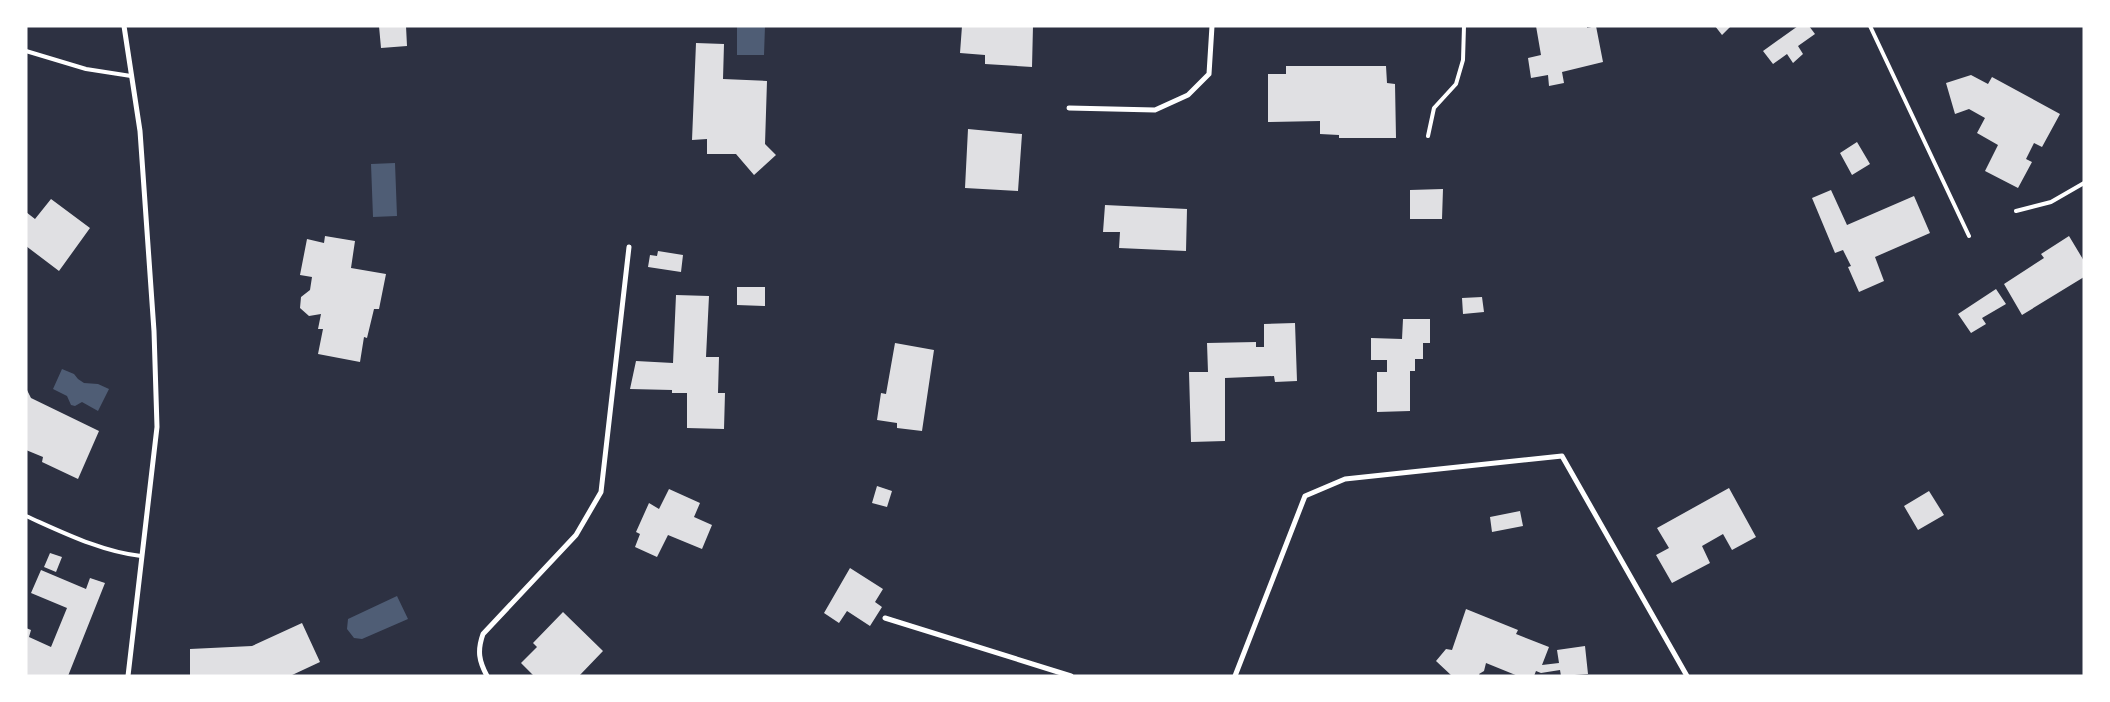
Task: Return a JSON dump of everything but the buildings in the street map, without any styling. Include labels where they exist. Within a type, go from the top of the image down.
[{"type":"street","points":[[124,26],[142,161],[154,331],[157,427],[128,676]]},
{"type":"street","points":[[1069,108],[1155,110],[1188,95],[1209,74],[1212,26]]},
{"type":"street","points":[[487,676],[479,660],[479,645],[483,634],[576,535],[601,492],[629,247]]},
{"type":"street","points":[[1235,676],[1305,496],[1344,479],[1562,456],[1687,676]]},
{"type":"street","points":[[885,618],[1071,676]]},
{"type":"lane","points":[[1428,136],[1434,108],[1456,84],[1464,60],[1464,26]]},
{"type":"lane","points":[[1870,26],[1969,236]]},
{"type":"lane","points":[[26,52],[86,69],[131,76]]},
{"type":"lane","points":[[2016,211],[2051,202],[2084,182]]},
{"type":"lane","points":[[26,516],[57,530],[122,554],[141,556]]},
{"type":"water","points":[[737,26],[765,26],[764,55],[737,55]]},
{"type":"water","points":[[395,163],[397,216],[373,217],[371,164]]},
{"type":"water","points":[[62,369],[74,374],[84,383],[98,384],[109,389],[98,411],[82,402],[75,406],[71,405],[67,396],[53,389]]},
{"type":"water","points":[[397,596],[408,619],[362,639],[354,638],[347,629],[348,619]]}]
